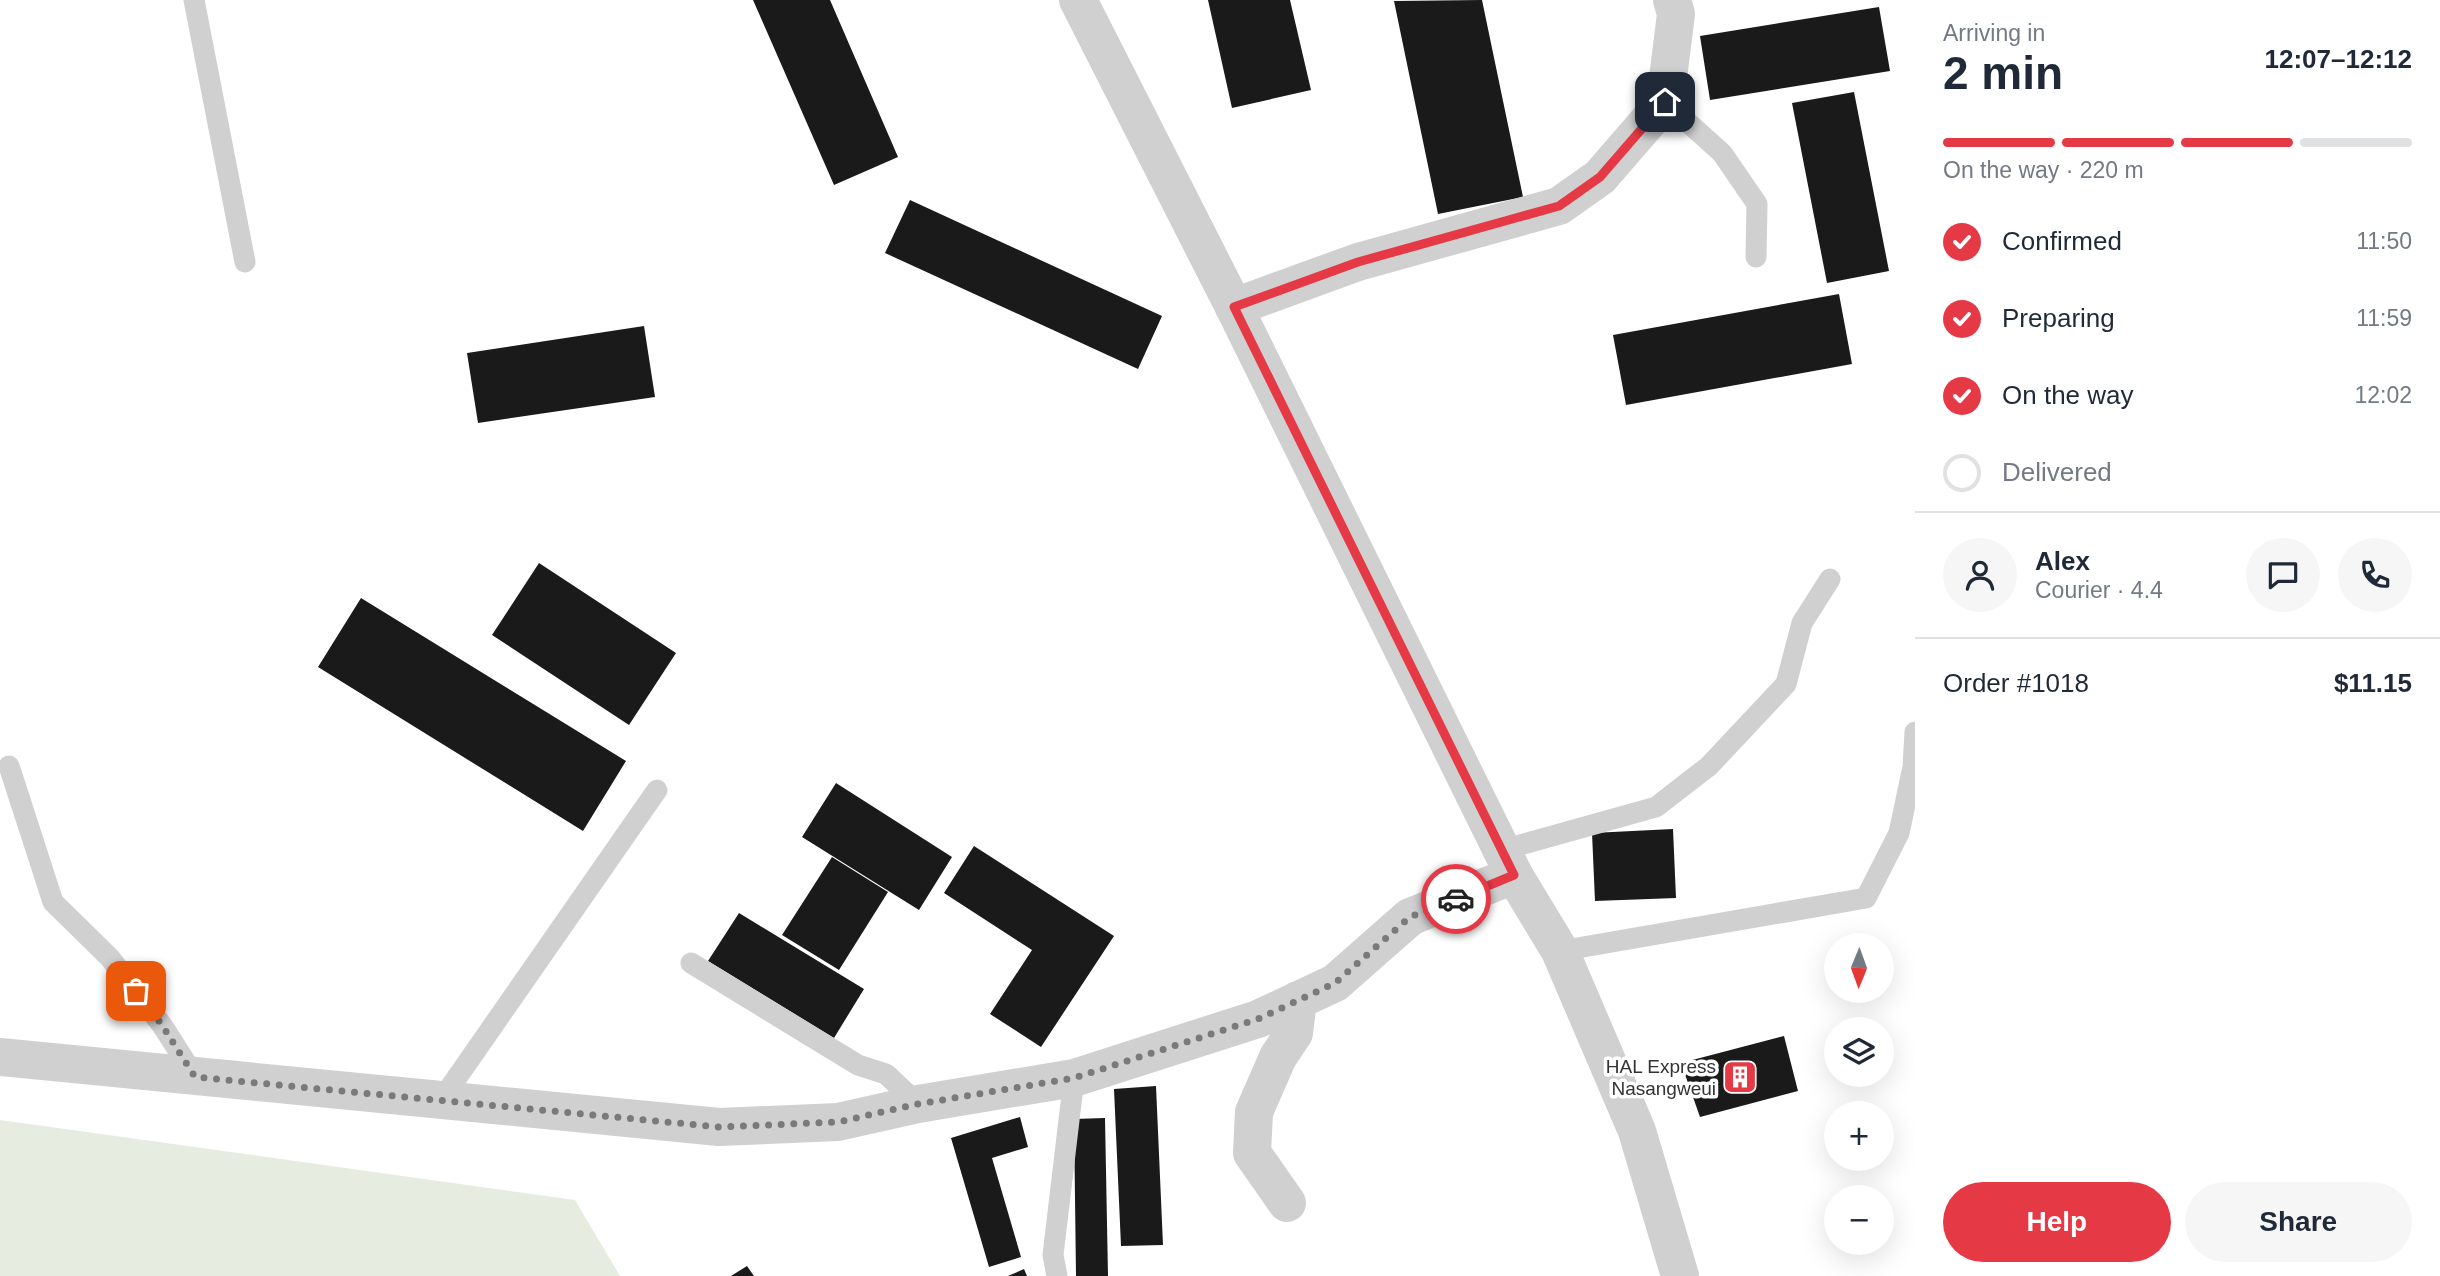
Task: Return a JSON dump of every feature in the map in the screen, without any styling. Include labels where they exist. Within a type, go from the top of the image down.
[{"type":"street","points":[[1078,0],[1234,307],[1508,863],[1560,951],[1637,1131],[1680,1276]]},
{"type":"street","points":[[1234,307],[1358,262],[1559,206],[1600,177],[1665,102],[1676,15],[1672,0]]},
{"type":"street","points":[[0,1057],[719,1127],[838,1122],[918,1104],[1074,1078],[1258,1019],[1335,983],[1410,917],[1508,863]]},
{"type":"street","points":[[1286,1203],[1252,1153],[1254,1112],[1278,1057],[1293,1033],[1298,1000]]},
{"type":"lane","points":[[194,0],[245,262]]},
{"type":"lane","points":[[1665,102],[1722,153],[1757,204],[1756,257]]},
{"type":"lane","points":[[1508,863],[1656,807],[1709,766],[1786,684],[1802,623],[1830,579]]},
{"type":"lane","points":[[1560,951],[1866,898],[1899,833],[1913,767],[1915,732]]},
{"type":"lane","points":[[9,766],[53,902],[110,958],[162,1025],[195,1077]]},
{"type":"lane","points":[[442,1100],[657,790]]},
{"type":"lane","points":[[691,963],[858,1065],[886,1074],[918,1104]]},
{"type":"lane","points":[[1057,1276],[1053,1255],[1074,1078]]},
{"type":"shaded area","points":[[0,1120],[575,1200],[620,1276],[0,1276]]},
{"type":"building","points":[[753,0],[830,0],[898,157],[834,185]]},
{"type":"building","points":[[1208,0],[1290,0],[1311,90],[1232,108]]},
{"type":"building","points":[[1482,0],[1523,197],[1438,214],[1394,1]]},
{"type":"building","points":[[1879,7],[1890,71],[1710,100],[1700,36]]},
{"type":"building","points":[[1854,92],[1889,271],[1827,283],[1792,103]]},
{"type":"building","points":[[910,200],[1162,316],[1138,369],[885,253]]},
{"type":"building","points":[[1839,294],[1852,364],[1626,405],[1613,335]]},
{"type":"building","points":[[644,326],[655,397],[478,423],[467,353]]},
{"type":"building","points":[[539,563],[676,653],[629,725],[492,635]]},
{"type":"building","points":[[361,598],[626,761],[583,831],[318,667]]},
{"type":"building","points":[[836,783],[952,857],[919,910],[802,837]]},
{"type":"building","points":[[1673,829],[1676,898],[1595,901],[1592,833]]},
{"type":"building","points":[[974,846],[1114,936],[1041,1047],[990,1014],[1032,950],[944,893]]},
{"type":"building","points":[[832,857],[888,892],[839,970],[782,935]]},
{"type":"building","points":[[739,913],[864,989],[834,1038],[708,961]]},
{"type":"building","name":"HAL Express Nasangweui","points":[[1784,1036],[1798,1091],[1700,1117],[1681,1063]]},
{"type":"building","points":[[1156,1086],[1163,1245],[1121,1246],[1114,1089]]},
{"type":"building","points":[[1020,1117],[1028,1147],[992,1158],[1021,1257],[989,1267],[951,1138]]},
{"type":"building","points":[[1105,1118],[1108,1276],[1076,1276],[1074,1119]]},
{"type":"building","points":[[747,1266],[754,1276],[731,1276]]},
{"type":"building","points":[[1024,1269],[1027,1276],[1008,1276]]},
{"type":"way so far","points":[[136,991],[162,1025],[195,1077],[719,1127],[778,1127],[838,1122],[918,1104],[1074,1078],[1258,1019],[1335,983],[1410,917],[1456,899]]},
{"type":"place","name":"HAL Express Nasangweui","points":[[1740,1077]]},
{"type":"route","points":[[1456,899],[1514,875],[1234,307],[1358,262],[1559,206],[1600,177],[1665,102]]}]
